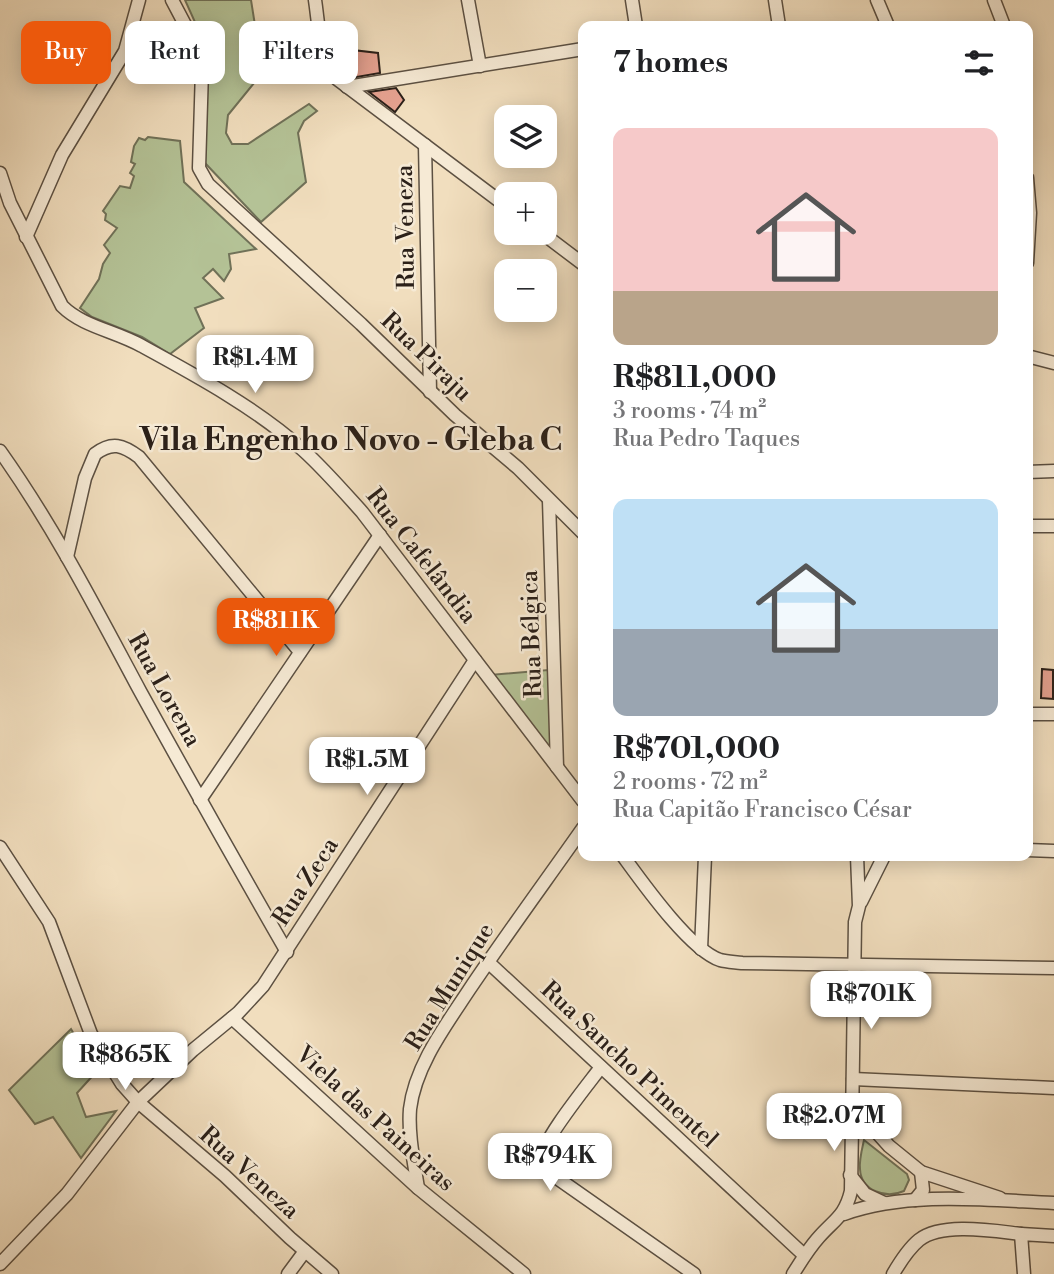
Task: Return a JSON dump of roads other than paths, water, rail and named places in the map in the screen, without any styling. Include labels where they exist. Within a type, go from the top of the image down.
[{"type":"street","points":[[26,237],[62,155],[125,51],[139,0]]},
{"type":"street","name":"Rua Piraju","points":[[172,0],[201,55],[199,160],[202,175],[215,192],[361,324],[430,392],[518,468],[578,528]]},
{"type":"street","points":[[315,0],[329,70],[347,87],[494,196]]},
{"type":"street","points":[[468,0],[480,66]]},
{"type":"street","points":[[632,0],[635,21]]},
{"type":"street","points":[[775,0],[778,21]]},
{"type":"street","points":[[877,0],[886,21]]},
{"type":"street","points":[[994,0],[1002,21]]},
{"type":"street","points":[[347,87],[578,51]]},
{"type":"street","name":"Rua Veneza","points":[[425,145],[430,392]]},
{"type":"street","name":"Rua Cafelândia","points":[[0,173],[26,237],[62,306],[72,316],[140,345],[209,384],[274,427],[327,473],[380,535],[578,795]]},
{"type":"street","points":[[557,244],[578,260]]},
{"type":"street","points":[[1033,358],[1054,363]]},
{"type":"street","points":[[68,556],[85,478],[95,454],[113,444],[125,446],[139,457],[300,652]]},
{"type":"street","name":"Rua Lorena","points":[[0,451],[68,556],[200,800],[287,951]]},
{"type":"street","points":[[1033,472],[1054,471]]},
{"type":"street","name":"Rua Bélgica","points":[[549,500],[557,768]]},
{"type":"street","points":[[1033,526],[1054,526]]},
{"type":"street","points":[[200,800],[380,535]]},
{"type":"street","name":"Rua Zeca","points":[[0,1265],[67,1194],[138,1102],[193,1050],[232,1018],[263,985],[475,660]]},
{"type":"street","points":[[1033,714],[1054,714]]},
{"type":"street","name":"Rua Munique","points":[[418,1188],[410,1126],[414,1093],[426,1061],[488,962],[578,835]]},
{"type":"street","name":"Rua Veneza","points":[[0,847],[49,922],[91,1034],[122,1084],[138,1102],[225,1176],[332,1274]]},
{"type":"street","points":[[1033,850],[1054,850]]},
{"type":"street","points":[[627,861],[656,902],[701,949],[720,960],[1054,968]]},
{"type":"street","points":[[701,949],[705,861]]},
{"type":"street","points":[[857,861],[859,906]]},
{"type":"street","points":[[844,1214],[851,1191],[855,922],[859,906],[882,861]]},
{"type":"street","name":"Rua Sancho Pimentel","points":[[488,962],[804,1255]]},
{"type":"street","name":"Viela das Paineiras","points":[[232,1018],[418,1188],[524,1274]]},
{"type":"street","points":[[601,1067],[546,1142],[541,1158],[544,1165],[550,1173],[694,1274]]},
{"type":"street","points":[[853,1079],[1054,1088]]},
{"type":"street","points":[[853,1098],[871,1126],[889,1146],[921,1172],[1008,1201]]},
{"type":"street","points":[[915,1200],[923,1190],[921,1172]]},
{"type":"street","points":[[850,1175],[865,1194],[887,1204]]},
{"type":"street","points":[[793,1274],[820,1236],[844,1214],[863,1207],[915,1200],[1054,1203]]},
{"type":"street","points":[[893,1274],[906,1253],[921,1238],[962,1229],[1054,1236]]},
{"type":"street","points":[[1021,1234],[1024,1274]]},
{"type":"street","points":[[288,1274],[305,1251]]},
{"type":"street","points":[[0,1265],[9,1273]]},
{"type":"district","name":"Vila Engenho Novo - Gleba C","points":[[351,440]]}]
